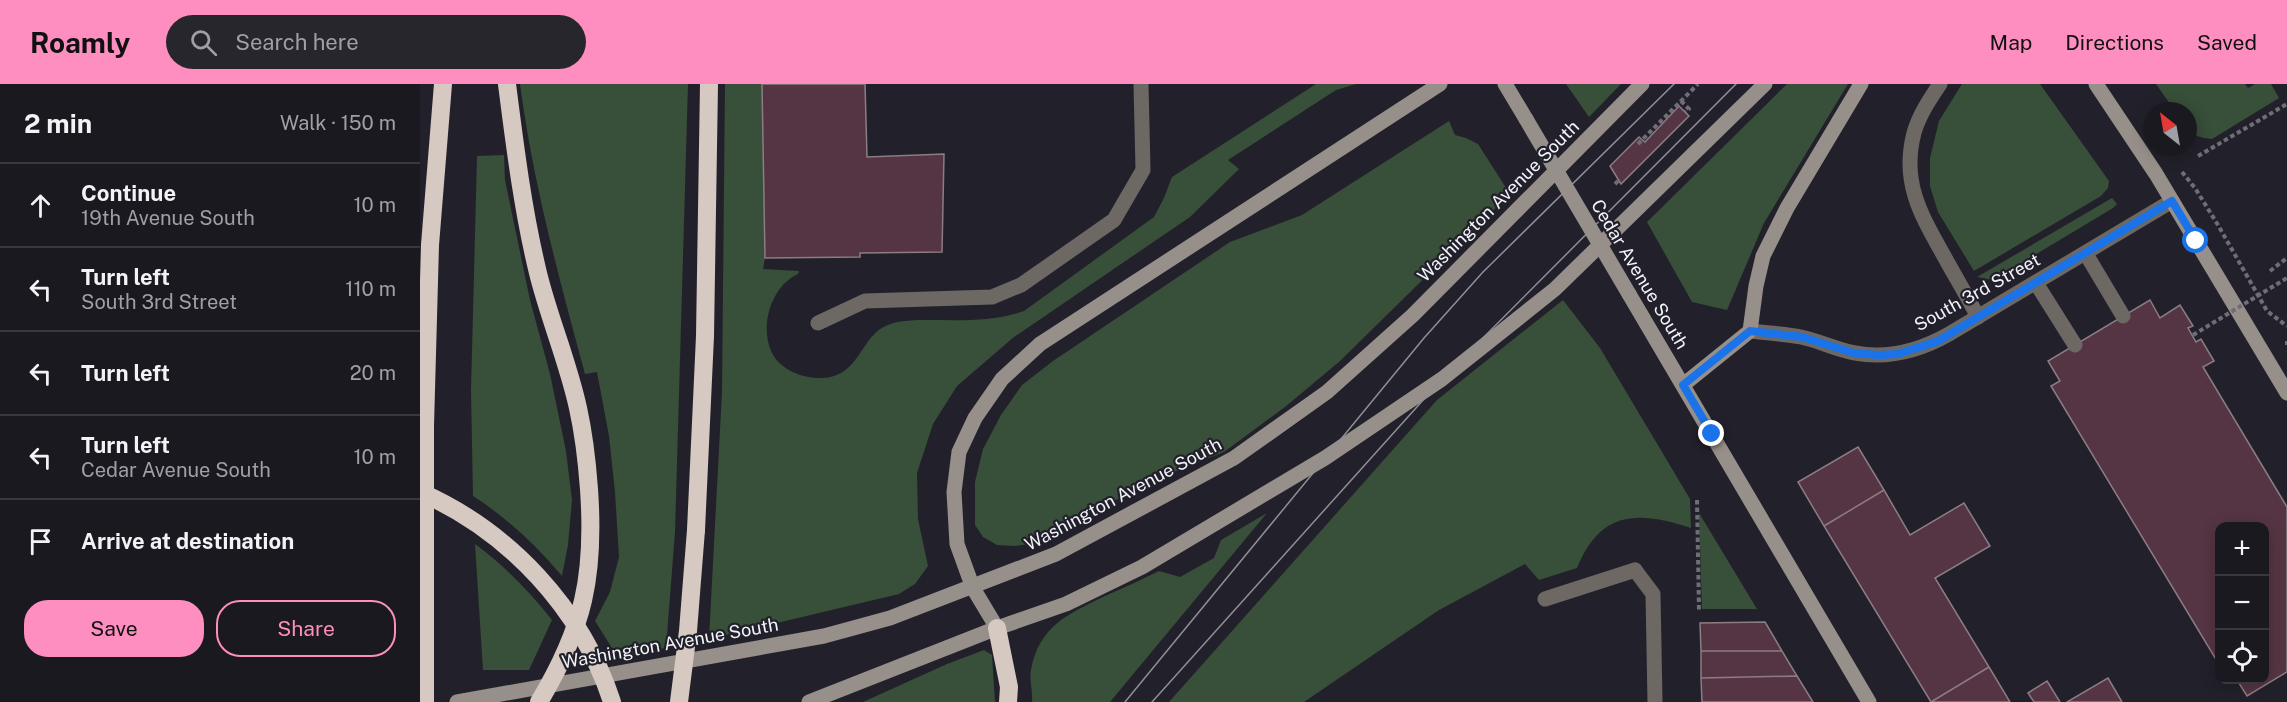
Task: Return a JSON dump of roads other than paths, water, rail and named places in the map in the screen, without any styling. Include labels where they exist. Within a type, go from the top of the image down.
[{"type":"highway","points":[[425,702],[425,426],[430,245],[443,84]]},
{"type":"highway","points":[[507,84],[524,209],[538,274],[578,408],[588,469],[592,528],[589,578],[583,603],[566,653],[539,702]]},
{"type":"highway","points":[[679,702],[688,631],[696,530],[705,336],[709,84]]},
{"type":"highway","points":[[420,492],[467,516],[496,536],[535,573],[582,635],[612,702]]},
{"type":"highway","points":[[997,628],[1009,687],[1008,702]]},
{"type":"main road","points":[[997,628],[973,588],[957,544],[954,492],[959,452],[975,418],[1002,379],[1040,345],[1440,84]]},
{"type":"main road","name":"Cedar Avenue South","points":[[1505,84],[1869,702]]},
{"type":"main road","name":"Washington Avenue South","points":[[457,702],[824,636],[890,618],[973,588],[1056,554],[1140,511],[1234,458],[1327,392],[1413,315],[1642,84]]},
{"type":"main road","points":[[809,702],[997,628],[1066,604],[1142,567],[1325,458],[1442,379],[1555,289],[1765,84]]},
{"type":"main road","points":[[1683,385],[1750,331],[1763,256],[1787,208],[1861,84]]},
{"type":"main road","points":[[2096,84],[2172,201],[2287,393]]},
{"type":"street","points":[[818,322],[865,302],[992,297],[1021,285],[1114,220],[1143,170],[1141,84]]},
{"type":"street","points":[[1940,84],[1925,106],[1914,132],[1910,158],[1912,187],[1919,212],[1978,317]]},
{"type":"street","name":"South 3rd Street","points":[[1750,331],[1802,337],[1854,353],[1898,354],[1938,341],[2172,201]]},
{"type":"street","points":[[2086,254],[2123,316]]},
{"type":"street","points":[[2036,283],[2075,345]]},
{"type":"street","points":[[1545,599],[1635,570],[1653,594],[1655,702]]},
{"type":"tram line","points":[[1125,702],[1424,338],[1483,272],[1674,84]]},
{"type":"tram line","points":[[1152,702],[1442,379],[1736,84]]}]
